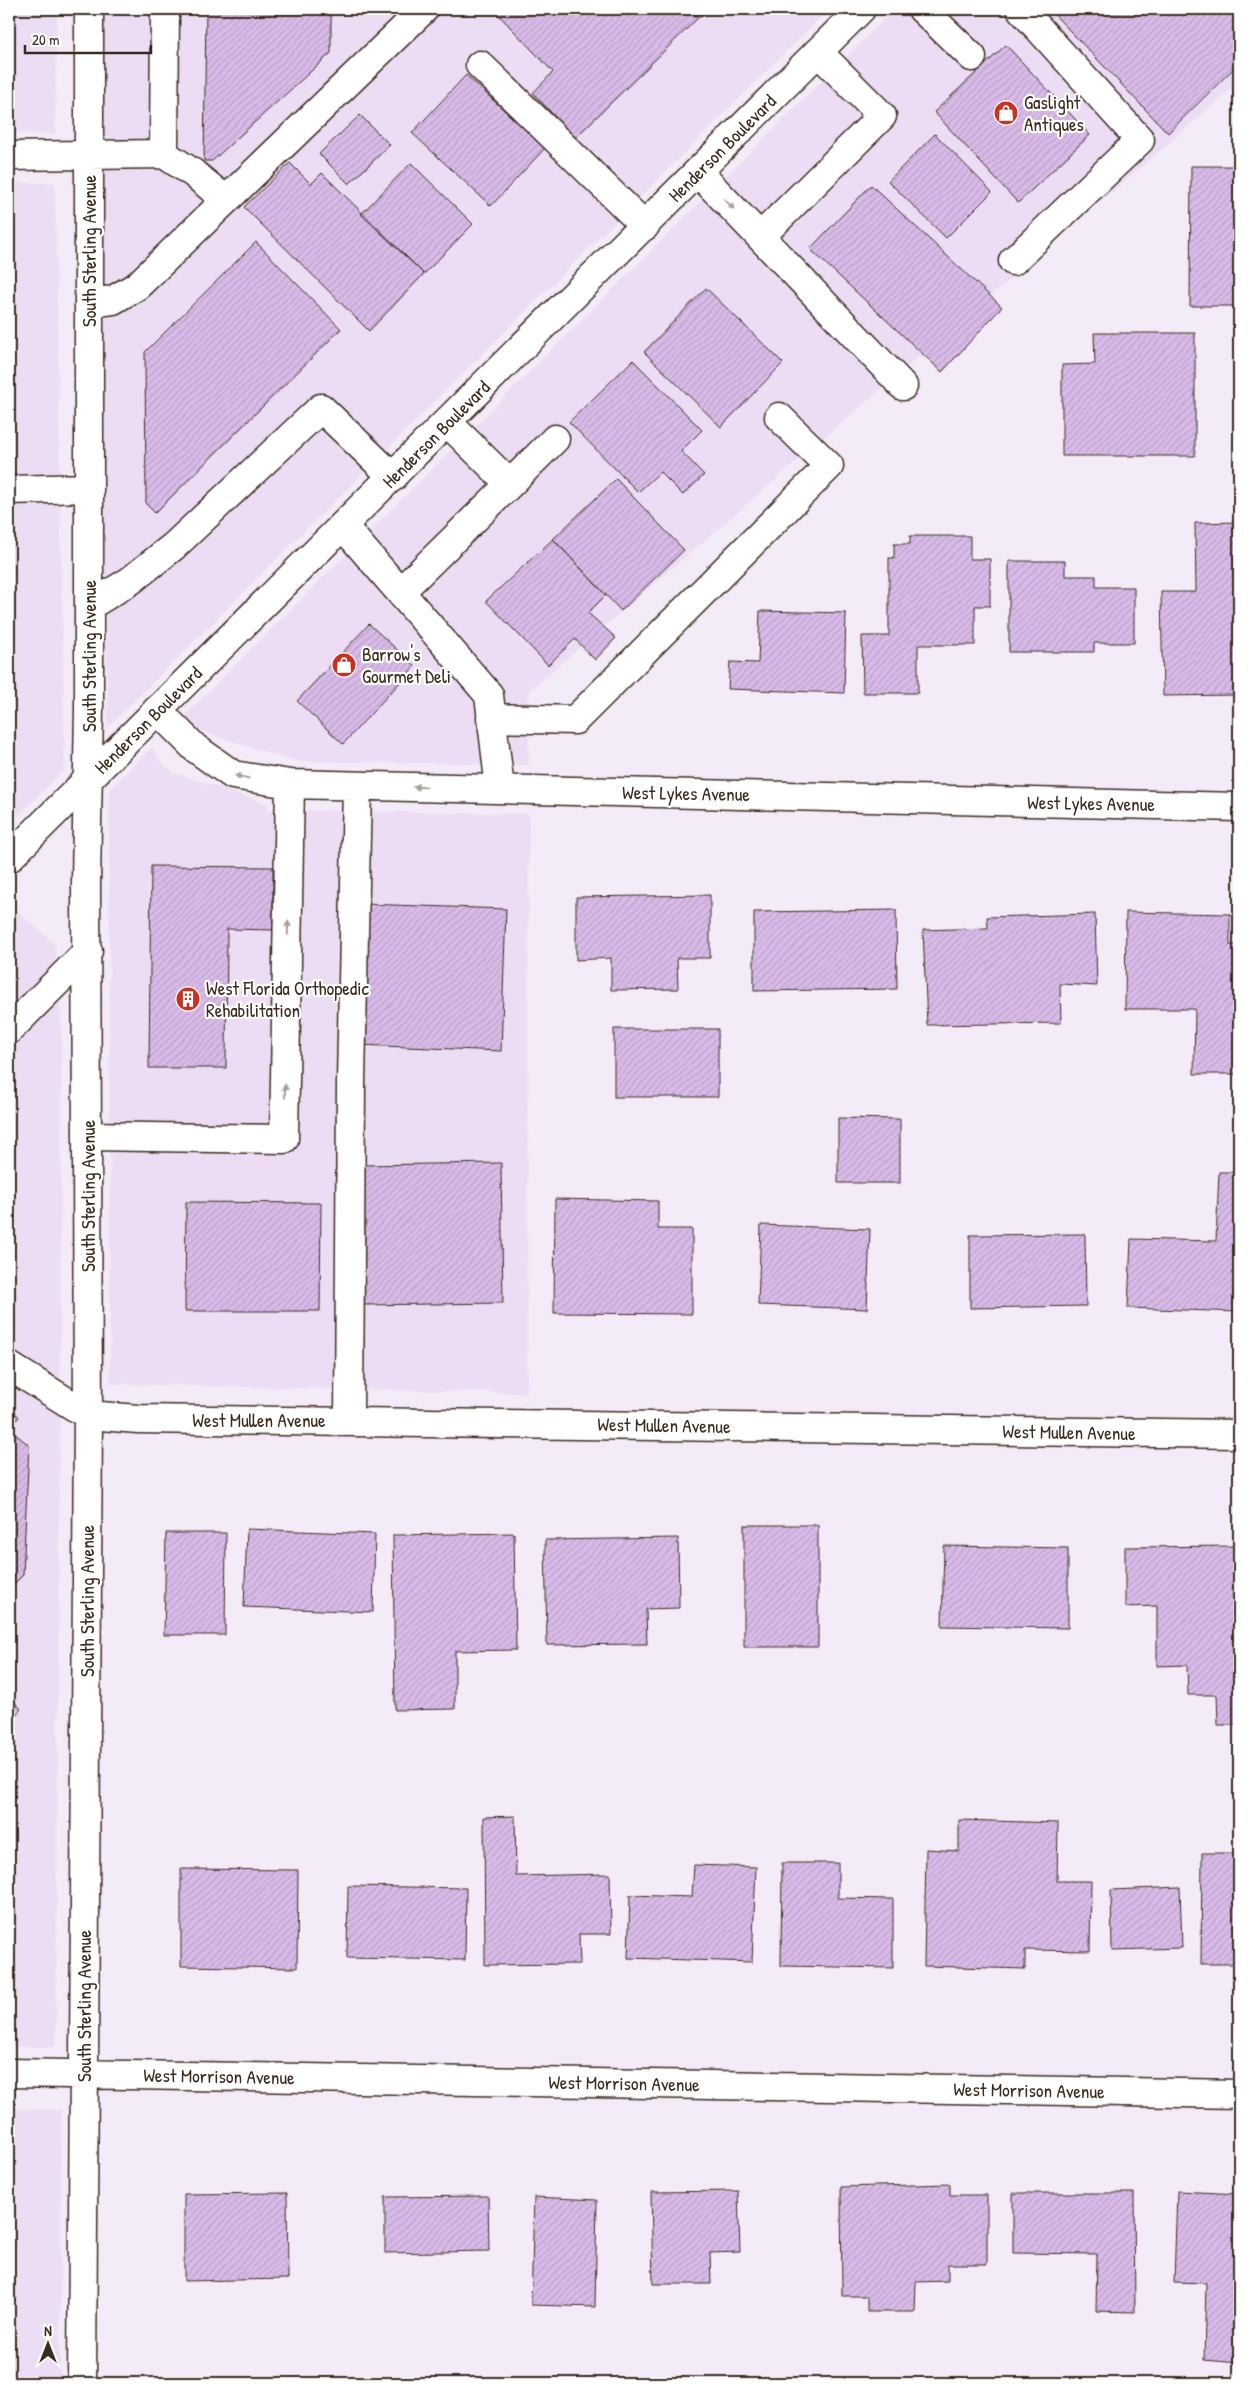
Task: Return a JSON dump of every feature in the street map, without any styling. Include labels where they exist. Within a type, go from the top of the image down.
[{"type":"street","name":"South Sterling Avenue","points":[[82,2383],[88,1415],[88,951],[86,883],[89,606],[90,9]]},
{"type":"street","points":[[164,154],[165,9]]},
{"type":"street","points":[[89,303],[113,300],[137,286],[424,9]]},
{"type":"street","name":"Henderson Boulevard","points":[[12,849],[88,780],[861,9]]},
{"type":"street","points":[[922,9],[972,57]]},
{"type":"street","points":[[1013,261],[1140,140],[1021,9]]},
{"type":"street","points":[[760,237],[882,116],[818,52]]},
{"type":"street","points":[[480,65],[645,226]]},
{"type":"street","points":[[9,156],[164,154],[193,172],[226,200]]},
{"type":"street","points":[[698,172],[903,386]]},
{"type":"street","points":[[89,606],[130,580],[174,546],[321,408],[393,477]]},
{"type":"street","points":[[491,718],[575,720],[829,466],[779,417]]},
{"type":"street","points":[[448,423],[510,484]]},
{"type":"street","points":[[400,592],[555,439]]},
{"type":"street","points":[[9,490],[88,488]]},
{"type":"street","points":[[343,526],[489,695],[500,789]]},
{"type":"street","name":"West Lykes Avenue","points":[[157,710],[196,748],[233,775],[290,784],[1239,807]]},
{"type":"street","points":[[88,1136],[284,1139],[290,784]]},
{"type":"street","points":[[349,1420],[351,1072],[357,786]]},
{"type":"street","points":[[9,1030],[88,951]]},
{"type":"street","points":[[9,1366],[88,1415]]},
{"type":"street","name":"West Mullen Avenue","points":[[88,1415],[138,1419],[349,1420],[1239,1434]]},
{"type":"street","name":"West Morrison Avenue","points":[[9,2074],[1239,2094]]},
{"type":"shaded area","points":[[9,9],[57,9],[55,134],[9,133]]},
{"type":"shaded area","points":[[100,9],[829,9],[108,727],[97,159]]},
{"type":"shaded area","points":[[894,9],[1239,9],[1239,83],[529,691],[529,765],[294,761],[194,729],[185,715]]},
{"type":"shaded area","points":[[9,182],[55,183],[65,769],[17,817],[9,808]]},
{"type":"shaded area","points":[[152,747],[164,765],[175,773],[268,804],[268,810],[287,810],[304,816],[307,810],[529,814],[527,1393],[110,1384],[109,790]]},
{"type":"shaded area","points":[[9,903],[55,944],[62,1032],[56,2047],[9,2047]]},
{"type":"shaded area","points":[[9,2109],[61,2110],[60,2383],[9,2383]]},
{"type":"building","points":[[206,9],[331,9],[331,53],[212,161],[204,161]]},
{"type":"building","points":[[493,9],[689,9],[698,18],[575,138],[533,93],[553,72]]},
{"type":"building","points":[[689,9],[708,9],[698,18]]},
{"type":"building","points":[[1049,9],[1227,9],[1239,21],[1239,63],[1168,133]]},
{"type":"building","points":[[1006,45],[1090,135],[1018,203],[934,112]]},
{"type":"building","points":[[466,75],[545,148],[491,206],[412,133]]},
{"type":"building","points":[[360,115],[390,145],[349,184],[319,154]]},
{"type":"building","points":[[935,134],[992,192],[946,238],[888,181]]},
{"type":"building","points":[[290,163],[311,184],[322,173],[424,274],[369,331],[244,207]]},
{"type":"building","points":[[411,163],[473,224],[424,274],[361,214]]},
{"type":"building","points":[[1191,166],[1239,166],[1239,306],[1190,306]]},
{"type":"building","points":[[871,185],[1002,307],[942,372],[810,249]]},
{"type":"building","points":[[256,242],[341,329],[155,513],[146,504],[145,352]]},
{"type":"building","points":[[706,288],[783,363],[721,427],[644,352]]},
{"type":"building","points":[[1094,333],[1195,333],[1195,456],[1062,456],[1062,365],[1095,364]]},
{"type":"building","points":[[633,360],[702,430],[681,451],[704,475],[683,495],[660,472],[638,492],[569,422]]},
{"type":"building","points":[[616,479],[684,550],[621,611],[553,539]]},
{"type":"building","points":[[1239,522],[1239,695],[1163,696],[1161,592],[1196,592],[1195,523]]},
{"type":"building","points":[[910,536],[970,536],[970,559],[990,559],[990,606],[975,606],[975,645],[918,645],[918,693],[863,693],[862,636],[889,636],[889,558],[894,558],[894,544],[910,544]]},
{"type":"building","points":[[553,539],[606,595],[588,613],[616,638],[595,660],[575,639],[548,665],[486,601]]},
{"type":"building","points":[[1009,561],[1065,561],[1065,576],[1096,576],[1096,587],[1134,587],[1134,643],[1094,643],[1094,652],[1009,652]]},
{"type":"building","points":[[760,611],[846,613],[844,693],[728,689],[730,662],[758,663]]},
{"type":"building","points":[[369,624],[415,666],[343,744],[297,701]]},
{"type":"building","name":"West Florida Orthopedic Rehabilitation","points":[[151,866],[273,867],[273,930],[227,929],[226,1068],[149,1068]]},
{"type":"building","points":[[710,895],[710,958],[677,958],[678,989],[611,990],[611,958],[576,960],[576,897]]},
{"type":"building","points":[[364,904],[506,909],[501,1051],[359,1045]]},
{"type":"building","points":[[896,910],[897,989],[754,991],[754,912]]},
{"type":"building","points":[[1126,912],[1230,914],[1230,945],[1239,945],[1239,1074],[1194,1074],[1195,1009],[1125,1009]]},
{"type":"building","points":[[1095,914],[1097,986],[1060,984],[1061,1023],[927,1025],[923,930],[988,928],[987,917]]},
{"type":"building","points":[[614,1029],[718,1029],[718,1097],[614,1097]]},
{"type":"building","points":[[838,1118],[900,1119],[900,1183],[838,1183]]},
{"type":"building","points":[[501,1163],[503,1303],[362,1305],[361,1165]]},
{"type":"building","points":[[1219,1172],[1239,1172],[1239,1312],[1128,1308],[1131,1239],[1216,1241]]},
{"type":"building","points":[[555,1199],[658,1201],[658,1229],[692,1229],[692,1314],[554,1313]]},
{"type":"building","points":[[186,1202],[321,1203],[320,1311],[185,1311]]},
{"type":"building","points":[[761,1225],[870,1229],[867,1309],[758,1305]]},
{"type":"building","points":[[1085,1234],[1086,1306],[970,1308],[970,1235]]},
{"type":"building","points":[[9,1406],[19,1417],[9,1429]]},
{"type":"building","points":[[9,1429],[29,1445],[23,1575],[9,1589]]},
{"type":"building","points":[[744,1525],[818,1525],[818,1647],[744,1647]]},
{"type":"building","points":[[247,1529],[375,1534],[373,1612],[244,1607]]},
{"type":"building","points":[[166,1533],[226,1533],[225,1635],[164,1635]]},
{"type":"building","points":[[514,1533],[516,1650],[455,1651],[455,1709],[395,1710],[393,1535]]},
{"type":"building","points":[[678,1538],[679,1608],[646,1609],[647,1644],[547,1645],[545,1540]]},
{"type":"building","points":[[944,1546],[1068,1548],[1068,1628],[942,1626]]},
{"type":"building","points":[[1239,1546],[1239,1725],[1218,1725],[1217,1695],[1188,1695],[1187,1665],[1157,1666],[1157,1606],[1125,1607],[1125,1547]]},
{"type":"building","points":[[9,1696],[21,1709],[9,1722]]},
{"type":"building","points":[[515,1816],[516,1876],[610,1874],[611,1934],[579,1934],[580,1964],[485,1965],[484,1817]]},
{"type":"building","points":[[959,1820],[1058,1823],[1057,1881],[1091,1881],[1090,1951],[1025,1950],[1025,1969],[924,1966],[926,1849],[959,1851]]},
{"type":"building","points":[[1202,1853],[1239,1853],[1239,1964],[1201,1964]]},
{"type":"building","points":[[782,1863],[838,1863],[838,1898],[893,1899],[893,1968],[781,1966]]},
{"type":"building","points":[[694,1865],[756,1867],[752,1962],[628,1958],[630,1895],[692,1897]]},
{"type":"building","points":[[181,1869],[298,1870],[297,1968],[181,1966]]},
{"type":"building","points":[[348,1886],[466,1888],[465,1960],[347,1958]]},
{"type":"building","points":[[1180,1887],[1182,1948],[1112,1950],[1111,1890]]},
{"type":"building","points":[[950,2184],[950,2195],[987,2195],[987,2264],[948,2264],[948,2281],[916,2282],[915,2312],[867,2312],[867,2296],[842,2296],[841,2187]]},
{"type":"building","points":[[738,2191],[740,2252],[710,2253],[711,2284],[653,2284],[651,2192]]},
{"type":"building","points":[[1177,2191],[1239,2194],[1239,2363],[1204,2360],[1206,2283],[1174,2282]]},
{"type":"building","points":[[287,2193],[288,2279],[184,2281],[184,2194]]},
{"type":"building","points":[[1013,2193],[1134,2193],[1135,2312],[1096,2311],[1097,2254],[1013,2253]]},
{"type":"building","points":[[488,2196],[489,2251],[385,2253],[385,2197]]},
{"type":"building","points":[[534,2197],[597,2200],[595,2307],[531,2305]]},
{"type":"place","name":"Gaslight Antiques","points":[[1006,113]]},
{"type":"place","name":"Barrow's Gourmet Deli","points":[[344,665]]},
{"type":"place","name":"West Florida Orthopedic Rehabilitation","points":[[188,999]]}]
